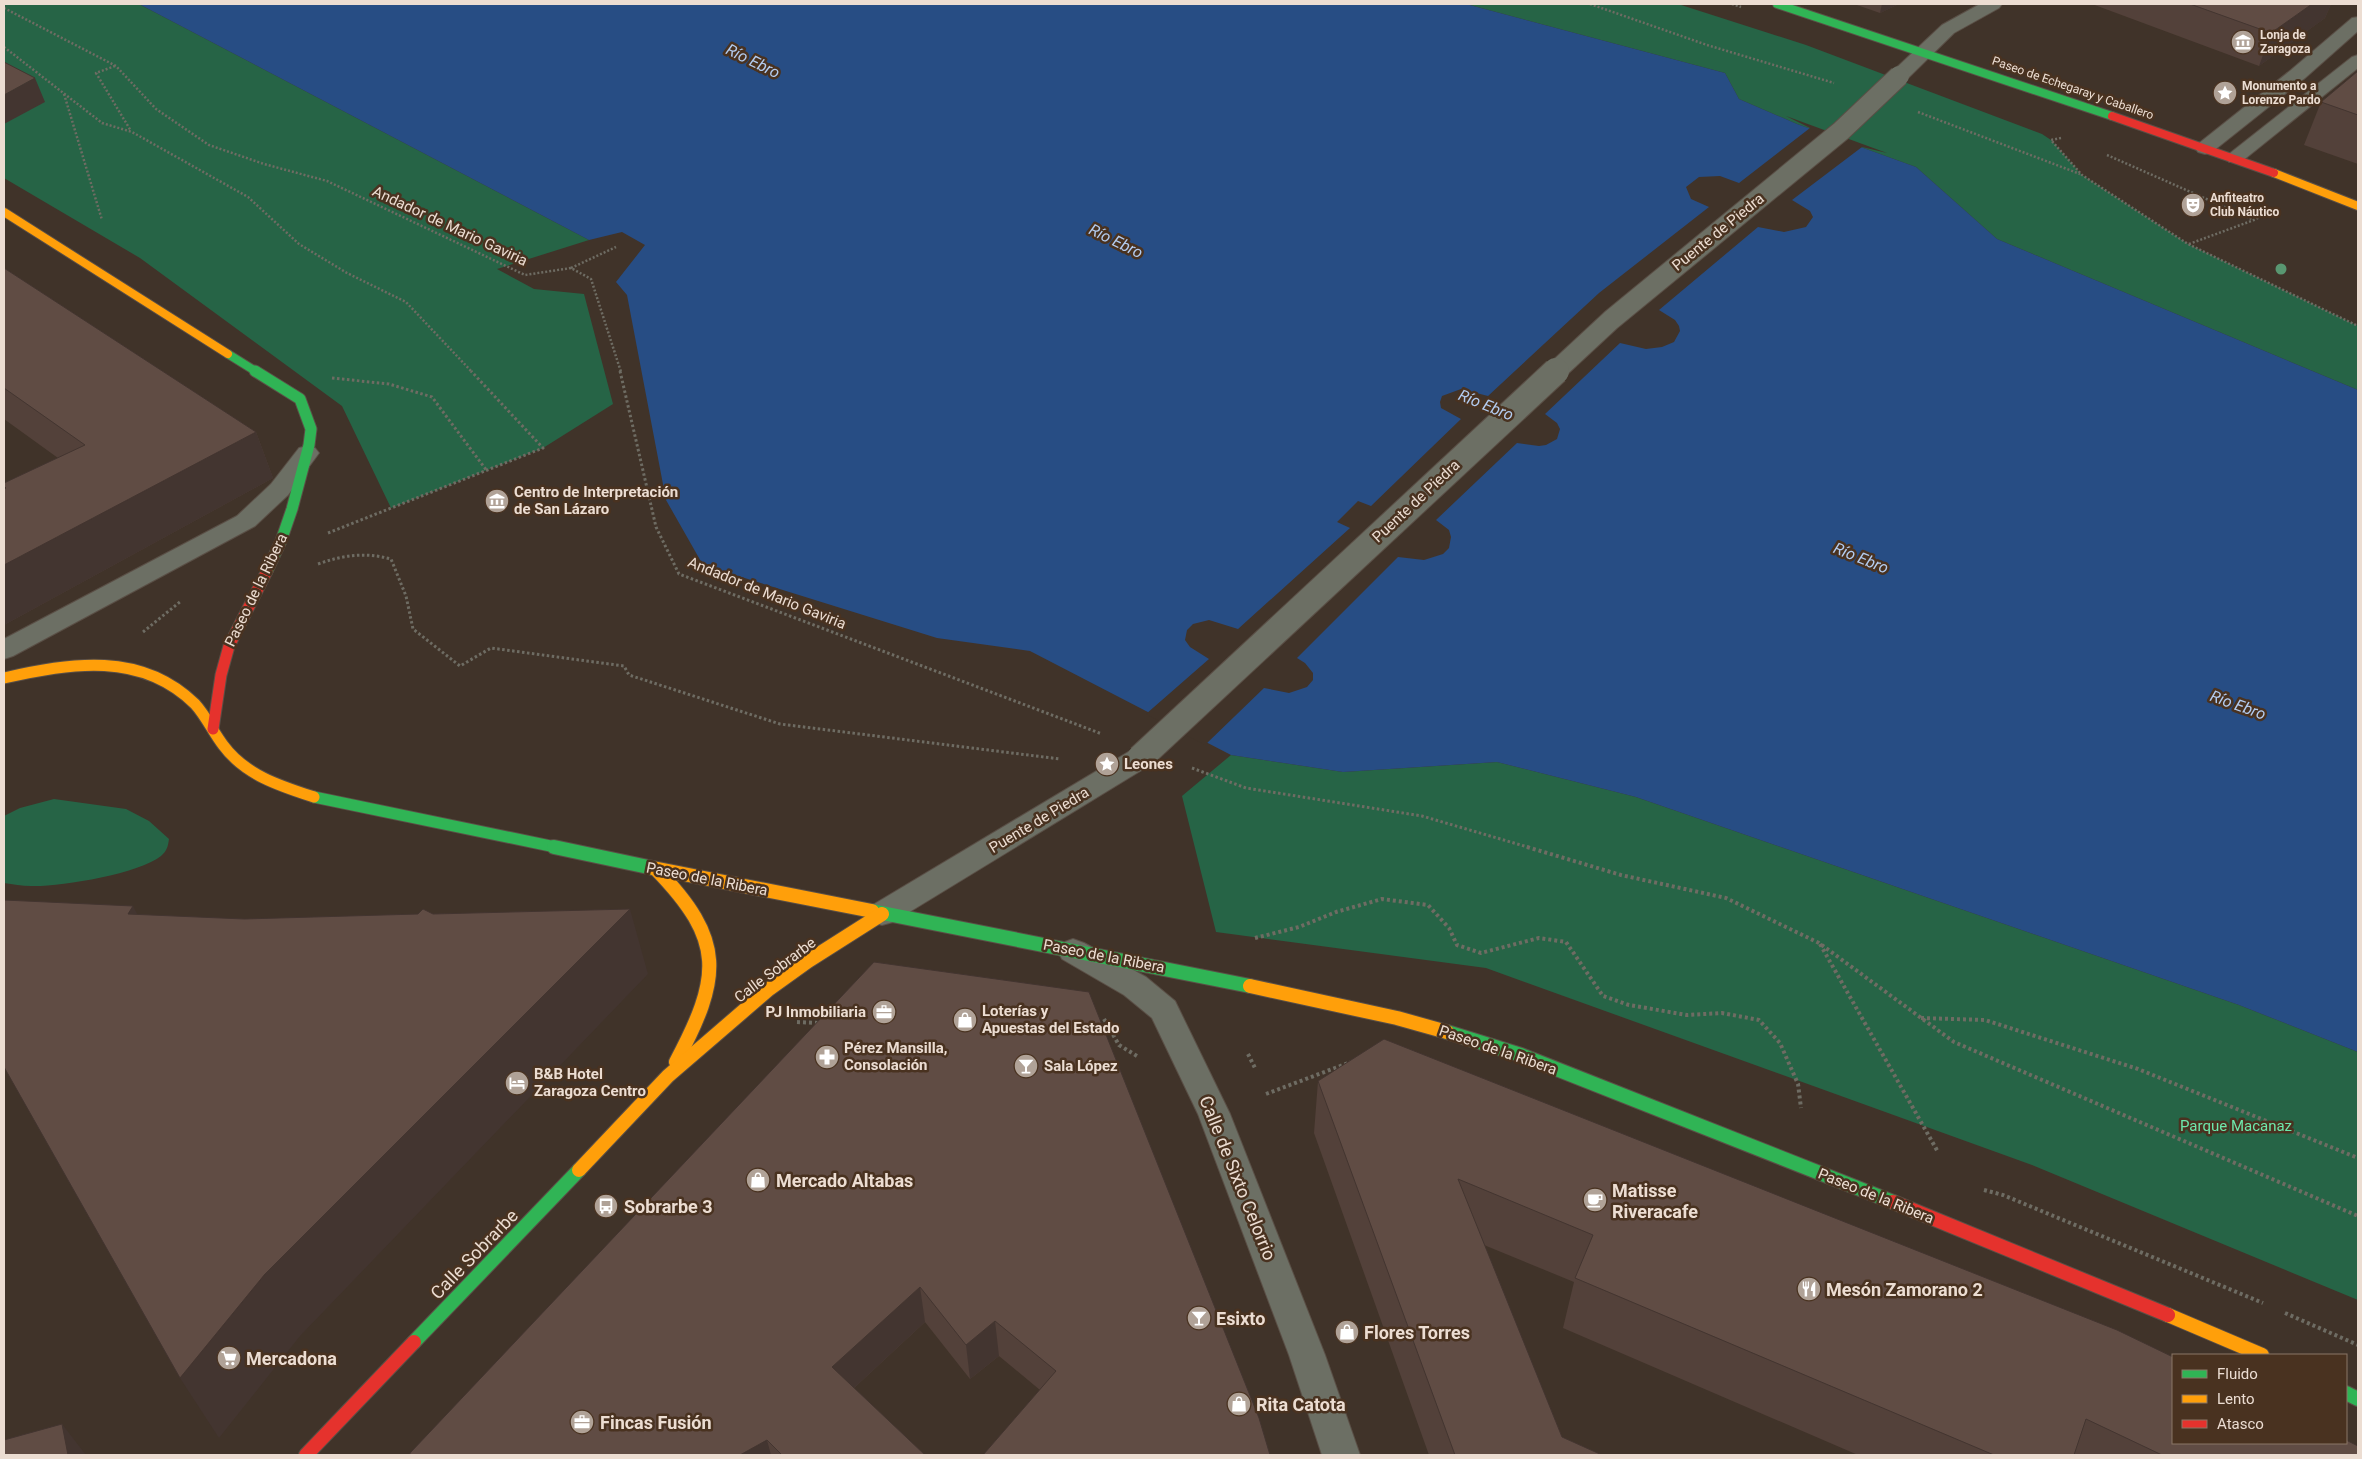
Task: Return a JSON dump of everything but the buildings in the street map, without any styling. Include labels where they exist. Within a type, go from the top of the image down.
[{"type":"main road","name":"Paseo de Echegaray y Caballero","points":[[1776,4],[1924,52],[2235,158],[2358,206]]},
{"type":"main road","name":"Paseo de la Ribera","points":[[4,212],[300,399],[308,414],[312,429],[310,445],[288,524],[271,563],[228,646],[222,668],[213,730],[228,753],[247,770],[277,786],[326,800],[656,869],[1070,949],[1397,1018],[1453,1033],[1521,1055],[1762,1149],[2128,1298],[2260,1354]]},
{"type":"main road","points":[[4,678],[70,665],[110,665],[136,669],[161,677],[180,689],[195,704],[213,730]]},
{"type":"main road","name":"Calle Sobrarbe","points":[[656,869],[683,894],[697,915],[706,932],[711,956],[708,986],[702,1011],[668,1076]]},
{"type":"main road","name":"Calle Sobrarbe","points":[[306,1455],[668,1076],[769,989],[808,961],[882,914]]},
{"type":"street","name":"Puente de Piedra","points":[[882,914],[1140,758],[1611,320],[1841,131],[1948,29],[1993,4]]},
{"type":"street","points":[[2205,148],[2298,74],[2358,22]]},
{"type":"street","name":"Paseo de la Ribera","points":[[4,650],[246,521],[267,504],[280,490],[307,452]]},
{"type":"street","name":"Calle de Sixto Celorrio","points":[[1070,949],[1135,986],[1164,1010],[1214,1114],[1307,1355],[1341,1455]]},
{"type":"lane","points":[[2235,158],[2358,60]]},
{"type":"path","name":"Andador de Mario Gaviria","points":[[4,8],[116,66],[156,109],[209,145],[264,164],[327,181],[525,275],[571,268],[591,279],[623,379],[656,527],[680,574],[1107,735]]},
{"type":"path","points":[[4,47],[102,123],[132,132],[248,197],[300,244],[347,273],[406,302],[543,448],[327,534]]},
{"type":"path","points":[[116,66],[96,73],[132,132]]},
{"type":"path","points":[[64,94],[102,220]]},
{"type":"path","points":[[2069,141],[2061,138],[2051,140],[2082,175],[2188,244],[2358,326]]},
{"type":"path","points":[[2104,154],[2130,163],[2254,220]]},
{"type":"path","points":[[2188,244],[2254,220],[2276,208]]},
{"type":"path","points":[[571,268],[616,247]]},
{"type":"path","points":[[326,377],[389,384],[432,397],[487,471]]},
{"type":"path","points":[[318,564],[338,556],[361,552],[378,554],[391,559],[406,596],[413,629],[460,666],[491,648],[624,666],[629,675],[780,724],[1005,750],[1069,761]]},
{"type":"path","points":[[142,633],[185,598]]},
{"type":"path","points":[[1191,767],[1246,788],[1422,816],[1621,875],[1726,898],[1819,943],[1954,1042],[2358,1216]]},
{"type":"path","points":[[1254,938],[1299,927],[1336,912],[1382,898],[1428,905],[1449,928],[1457,945],[1482,954],[1539,938],[1566,942],[1603,996],[1629,1004],[1686,1014],[1722,1012],[1759,1020],[1780,1043],[1798,1084],[1801,1108]]},
{"type":"path","points":[[1819,943],[1938,1152]]},
{"type":"path","points":[[1103,1018],[1119,1045],[1144,1060]]},
{"type":"path","points":[[1920,1018],[1985,1020],[2138,1069],[2358,1158]]},
{"type":"path","points":[[788,1022],[818,1024],[826,1021]]},
{"type":"path","points":[[1248,1054],[1256,1070]]},
{"type":"path","points":[[1266,1094],[1349,1061],[1356,1063]]},
{"type":"green space","points":[[4,4],[139,4],[589,240],[497,269],[534,289],[584,294],[613,404],[543,448],[391,508],[342,406],[140,258],[4,178]]},
{"type":"green space","points":[[1466,4],[1678,4],[1806,45],[2042,134],[2051,140],[2082,175],[2188,244],[2358,326],[2358,390],[1997,239],[1916,167],[1797,124],[1739,99],[1725,73]]},
{"type":"green space","name":"Parque Macanaz","points":[[1231,755],[1343,772],[1497,762],[1636,797],[2239,1005],[2358,1052],[2358,1300],[2032,1165],[1486,968],[1216,932],[1182,796]]},
{"type":"green space","points":[[54,799],[126,809],[149,821],[169,839],[167,848],[161,856],[150,862],[117,874],[79,882],[44,886],[4,883],[4,816],[20,808]]},
{"type":"water","name":"Río Ebro","points":[[139,4],[1466,4],[1725,73],[1739,99],[1797,124],[1916,167],[1997,239],[2358,390],[2358,1052],[2239,1005],[1636,797],[1497,762],[1343,772],[1231,755],[1030,651],[937,638],[703,565],[666,500],[627,295],[616,282],[645,245],[622,232],[589,240]]},
{"type":"pier","points":[[1786,116],[1887,153],[1862,147],[1792,200],[1810,211],[1813,217],[1806,227],[1784,232],[1758,227],[1659,310],[1675,320],[1679,326],[1680,331],[1674,342],[1662,347],[1646,349],[1620,343],[1545,414],[1557,423],[1560,429],[1557,439],[1546,445],[1539,446],[1517,443],[1436,520],[1449,530],[1451,537],[1449,548],[1443,554],[1424,560],[1398,557],[1297,658],[1305,663],[1313,673],[1313,680],[1307,687],[1289,693],[1264,688],[1205,745],[1146,714],[1209,659],[1190,647],[1185,640],[1187,630],[1193,624],[1209,620],[1238,629],[1350,528],[1337,522],[1358,501],[1371,506],[1461,419],[1441,408],[1442,396],[1461,389],[1488,396],[1599,293],[1709,207],[1691,199],[1686,187],[1699,177],[1720,176],[1739,183],[1810,128]]},
{"type":"traffic: fast","points":[[1777,4],[2112,116]]},
{"type":"traffic: fast","points":[[228,354],[300,399],[311,429],[309,445],[292,509],[281,541],[267,571]]},
{"type":"traffic: fast","points":[[314,797],[653,868]]},
{"type":"traffic: fast","points":[[872,911],[1250,986]]},
{"type":"traffic: fast","points":[[1447,1032],[1521,1055],[1893,1202]]},
{"type":"traffic: fast","points":[[414,1342],[579,1170]]},
{"type":"traffic: fast","points":[[2347,1394],[2358,1399]]},
{"type":"traffic: slow","points":[[2274,173],[2358,206]]},
{"type":"traffic: slow","points":[[4,212],[228,354]]},
{"type":"traffic: slow","points":[[4,678],[29,672],[80,665],[106,665],[131,668],[154,675],[176,687],[196,705],[226,749],[244,767],[277,785],[314,797]]},
{"type":"traffic: slow","points":[[653,868],[872,911]]},
{"type":"traffic: slow","points":[[656,869],[679,893],[695,915],[705,938],[710,960],[708,983],[702,1007],[676,1062]]},
{"type":"traffic: slow","points":[[579,1170],[668,1076],[769,989],[808,961],[882,914]]},
{"type":"traffic: slow","points":[[1250,986],[1397,1018],[1447,1032]]},
{"type":"traffic: slow","points":[[2168,1315],[2260,1354]]},
{"type":"traffic: jam","points":[[2112,116],[2274,173]]},
{"type":"traffic: jam","points":[[213,729],[225,657],[233,634],[267,571]]},
{"type":"traffic: jam","points":[[1893,1202],[2168,1315]]},
{"type":"traffic: jam","points":[[306,1455],[414,1342]]},
{"type":"place","name":"Lonja de Zaragoza","points":[[2243,42]]},
{"type":"place","name":"Monumento a Lorenzo Pardo","points":[[2225,93]]},
{"type":"place","name":"Anfiteatro Club Náutico","points":[[2193,205]]},
{"type":"place","name":"Centro de Interpretación de San Lázaro","points":[[497,501]]},
{"type":"place","name":"Leones","points":[[1107,764]]},
{"type":"place","name":"PJ Inmobiliaria","points":[[884,1012]]},
{"type":"place","name":"Loterías y Apuestas del Estado","points":[[965,1020]]},
{"type":"place","name":"Pérez Mansilla, Consolación","points":[[827,1057]]},
{"type":"place","name":"Sala López","points":[[1026,1066]]},
{"type":"place","name":"B&B Hotel Zaragoza Centro","points":[[517,1083]]},
{"type":"place","name":"Mercado Altabas","points":[[758,1180]]},
{"type":"place","name":"Matisse Riveracafe","points":[[1595,1200]]},
{"type":"place","name":"Sobrarbe 3","points":[[606,1206]]},
{"type":"place","name":"Mesón Zamorano 2","points":[[1809,1289]]},
{"type":"place","name":"Esixto","points":[[1199,1318]]},
{"type":"place","name":"Flores Torres","points":[[1347,1332]]},
{"type":"place","name":"Mercadona","points":[[229,1358]]},
{"type":"place","name":"Rita Catota","points":[[1239,1404]]},
{"type":"place","name":"Fincas Fusión","points":[[582,1422]]}]
